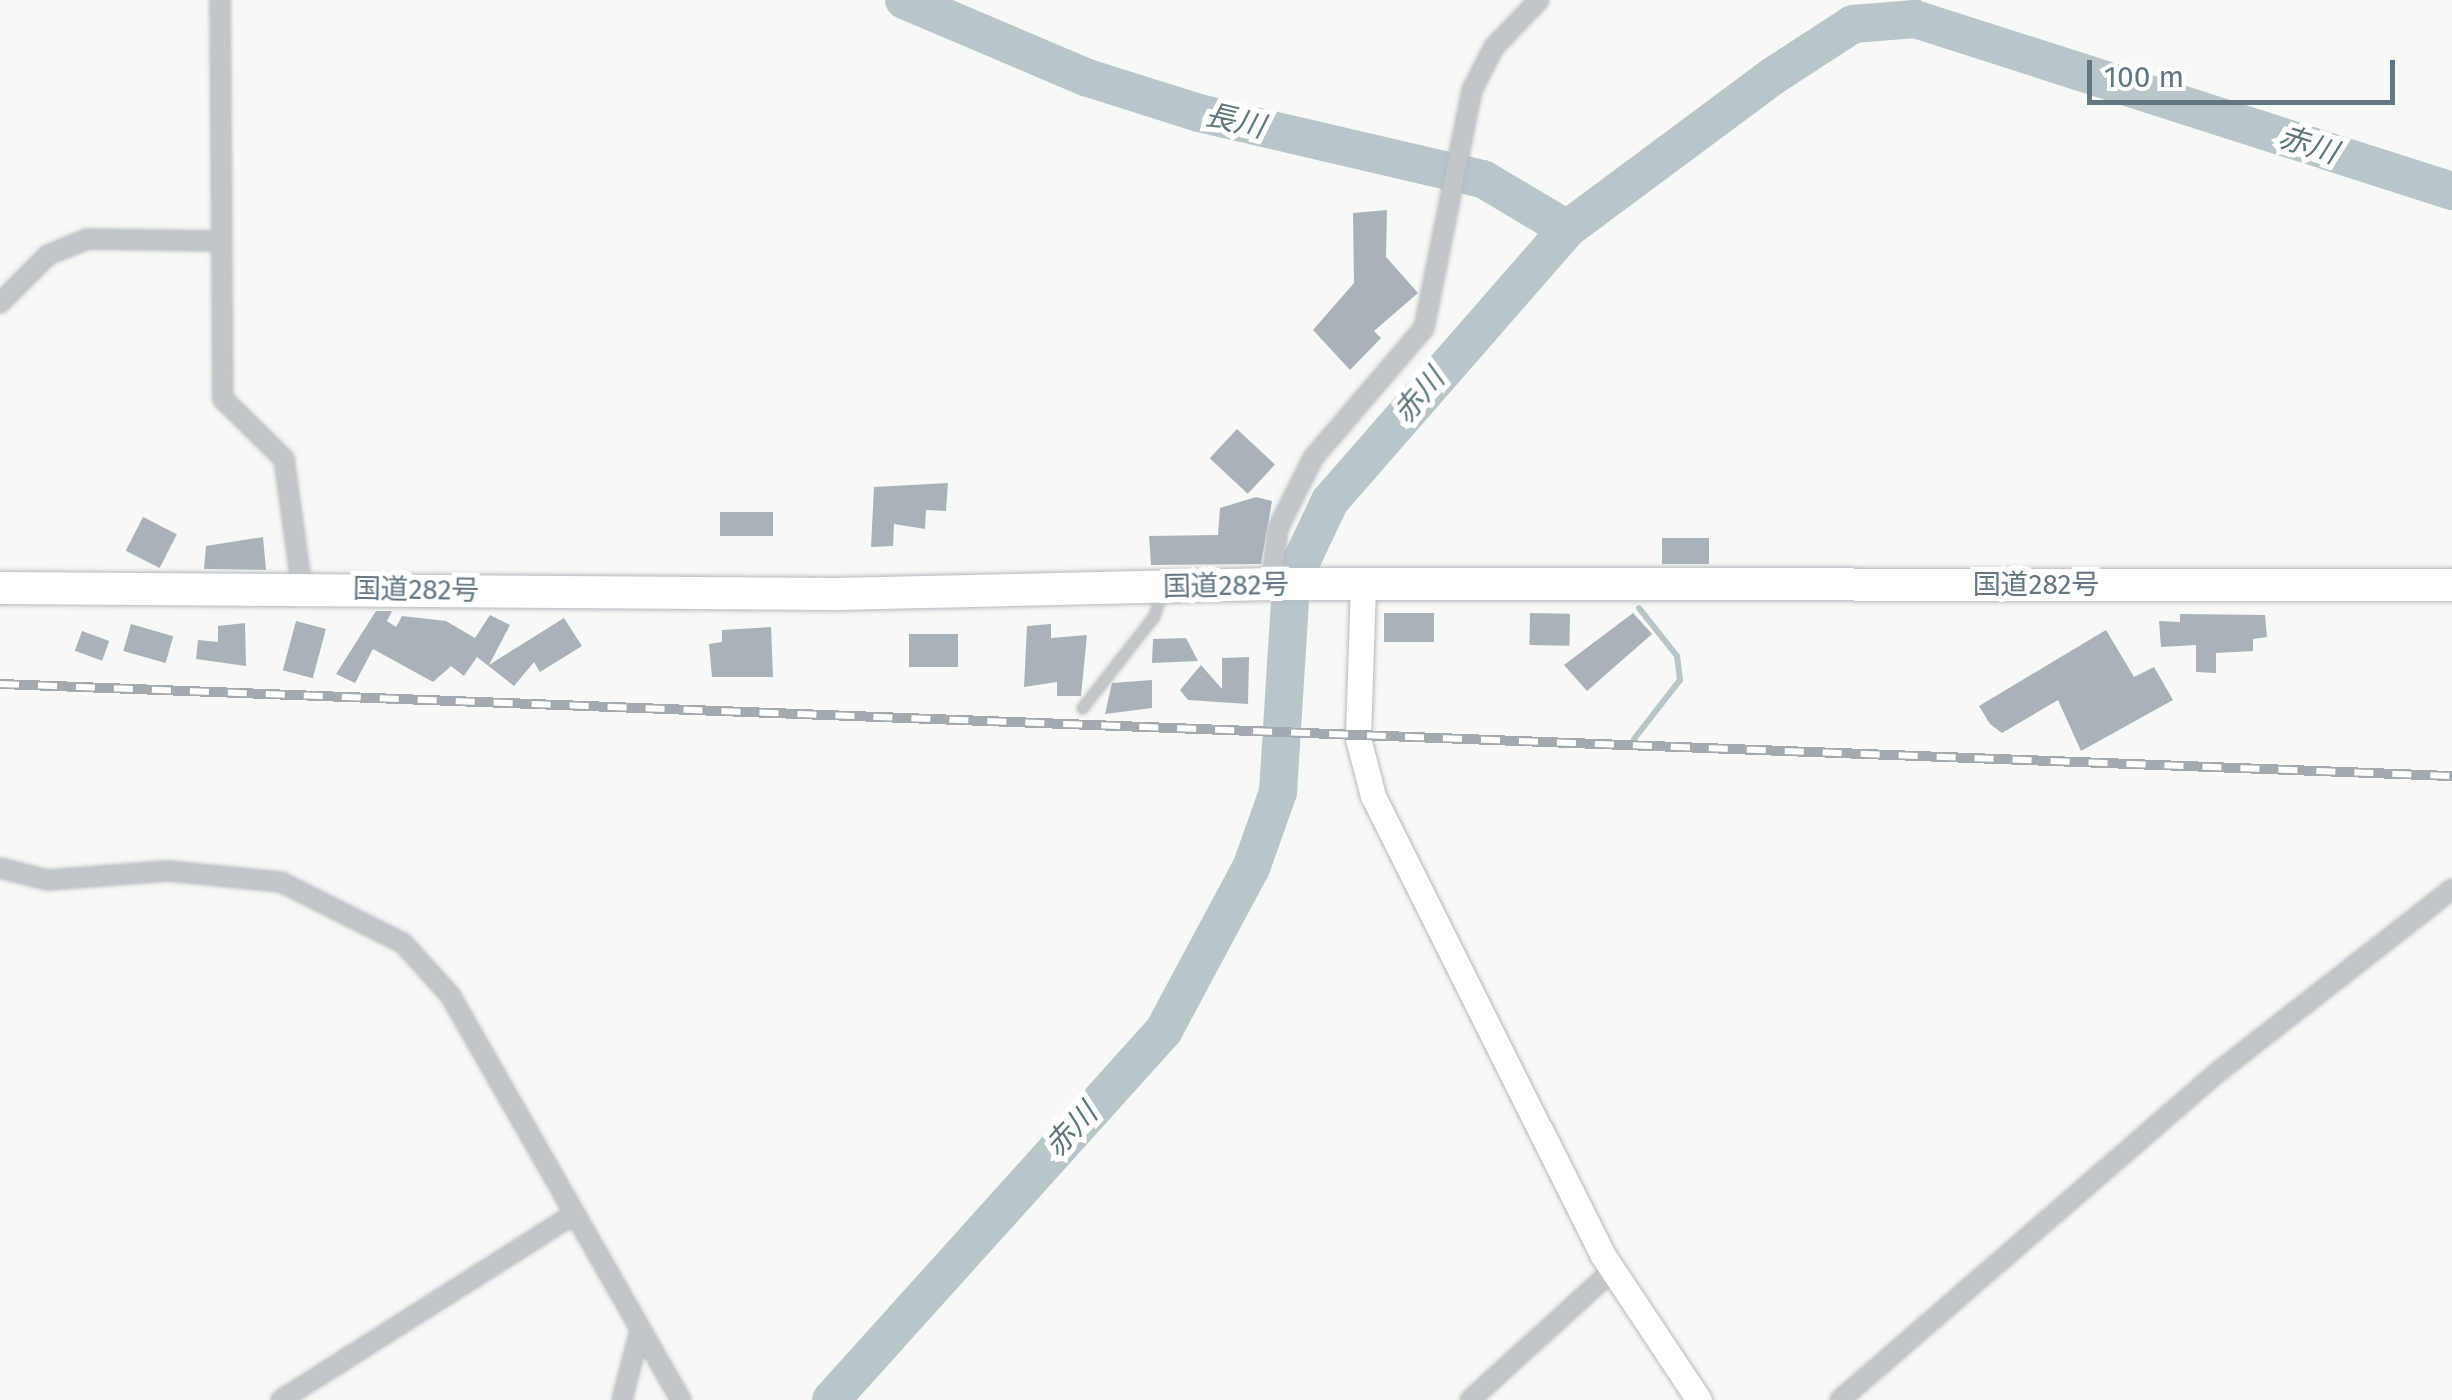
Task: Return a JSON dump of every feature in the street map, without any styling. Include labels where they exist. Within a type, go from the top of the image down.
[{"type":"highway","name":"国道282号","points":[[0,588],[2452,585]]},
{"type":"street","points":[[220,0],[223,399],[284,459],[302,590]]},
{"type":"street","points":[[1271,584],[1278,528],[1313,458],[1424,328],[1450,216],[1472,90],[1494,48],[1539,0]]},
{"type":"street","points":[[0,303],[48,254],[87,239],[219,241]]},
{"type":"street","points":[[1354,586],[1358,738],[1373,796],[1613,1270],[1699,1400]]},
{"type":"street","points":[[0,868],[47,880],[214,873],[281,882],[362,915],[450,996],[569,1217],[682,1400]]},
{"type":"street","points":[[1840,1400],[2218,1072],[2452,889]]},
{"type":"street","points":[[282,1400],[569,1217]]},
{"type":"street","points":[[1470,1400],[1613,1270]]},
{"type":"street","points":[[622,1400],[639,1334]]},
{"type":"lane","points":[[1082,708],[1154,616],[1162,587]]},
{"type":"building","points":[[1387,210],[1386,257],[1418,293],[1374,331],[1381,338],[1350,370],[1313,330],[1354,283],[1353,213]]},
{"type":"building","points":[[1237,429],[1275,464],[1248,494],[1210,458]]},
{"type":"building","points":[[948,483],[946,511],[926,510],[925,529],[894,524],[893,546],[871,547],[874,487]]},
{"type":"building","points":[[1256,497],[1272,501],[1261,564],[1151,565],[1149,536],[1218,535],[1220,508]]},
{"type":"building","points":[[720,512],[773,512],[773,536],[720,536]]},
{"type":"building","points":[[143,517],[177,534],[160,568],[126,551]]},
{"type":"building","points":[[263,537],[266,570],[204,569],[206,546]]},
{"type":"building","points":[[1662,538],[1709,538],[1709,564],[1662,564]]},
{"type":"building","points":[[376,611],[392,611],[387,621],[396,627],[402,616],[446,621],[475,638],[490,615],[510,625],[489,665],[564,618],[582,646],[540,672],[534,662],[514,686],[477,657],[464,676],[451,666],[433,682],[373,649],[355,683],[336,674]]},
{"type":"building","points":[[1384,613],[1434,613],[1434,642],[1384,642]]},
{"type":"building","points":[[1530,613],[1570,614],[1569,646],[1529,645]]},
{"type":"building","points":[[1633,613],[1652,634],[1587,691],[1564,665]]},
{"type":"building","points":[[2180,614],[2265,615],[2267,637],[2253,639],[2253,651],[2216,653],[2216,673],[2196,672],[2196,645],[2161,647],[2159,621],[2180,622]]},
{"type":"building","points":[[296,621],[326,629],[313,678],[283,670]]},
{"type":"building","points":[[245,623],[246,666],[196,659],[198,640],[218,642],[218,626]]},
{"type":"building","points":[[131,624],[173,636],[166,663],[123,651]]},
{"type":"building","points":[[1051,624],[1051,638],[1087,635],[1081,696],[1057,696],[1057,682],[1024,687],[1027,626]]},
{"type":"building","points":[[771,627],[773,677],[712,677],[709,644],[722,642],[722,630]]},
{"type":"building","points":[[2106,630],[2134,677],[2154,667],[2173,700],[2081,751],[2058,700],[2002,733],[1990,724],[1979,706]]},
{"type":"building","points":[[82,631],[109,641],[102,661],[75,651]]},
{"type":"building","points":[[909,634],[958,634],[958,667],[909,667]]},
{"type":"building","points":[[1186,638],[1198,661],[1152,663],[1153,639]]},
{"type":"building","points":[[1249,657],[1248,704],[1188,700],[1180,690],[1201,665],[1222,689],[1222,658]]},
{"type":"building","points":[[1152,680],[1152,708],[1105,714],[1112,683]]},
{"type":"waterway","name":"長川","points":[[904,0],[1088,78],[1199,113],[1483,179],[1567,229]]},
{"type":"waterway","points":[[1915,19],[1918,0]]},
{"type":"waterway","name":"赤川","points":[[831,1400],[1164,1030],[1251,868],[1278,792],[1291,583],[1330,501],[1567,229],[1773,76],[1853,24],[1915,19],[2452,191]]},
{"type":"waterway","points":[[1634,739],[1680,680],[1677,656],[1639,608]]},
{"type":"railway","points":[[0,684],[2452,776]]}]
